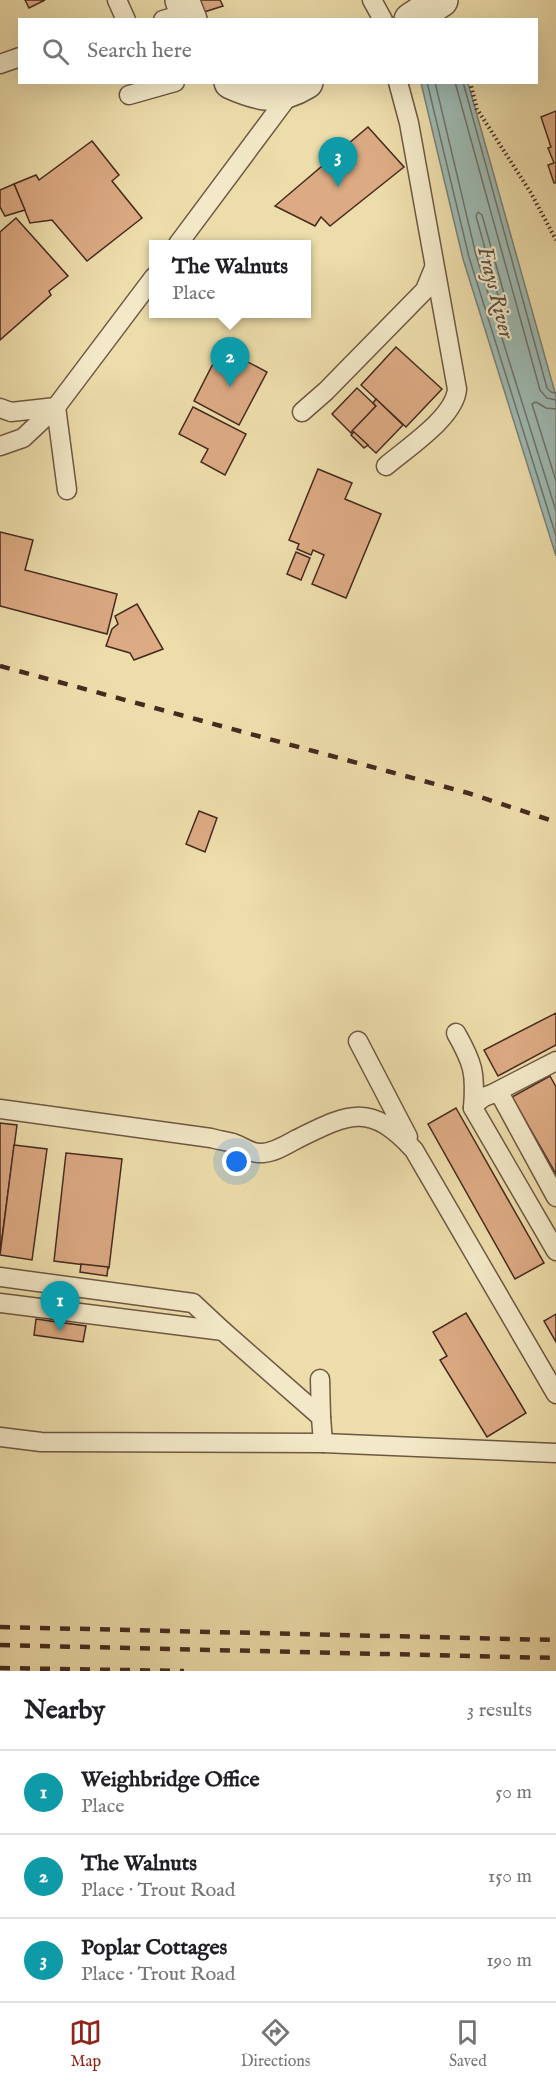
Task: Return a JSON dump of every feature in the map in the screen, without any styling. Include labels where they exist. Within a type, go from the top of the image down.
[{"type":"street","points":[[414,18],[441,0]]},
{"type":"street","points":[[236,84],[270,93],[285,93],[299,87]]},
{"type":"lane","points":[[117,0],[125,18]]},
{"type":"lane","points":[[372,0],[382,18]]},
{"type":"lane","points":[[0,64],[18,58]]},
{"type":"lane","points":[[129,94],[168,84]]},
{"type":"lane","points":[[386,466],[444,417],[457,398],[409,123],[399,84]]},
{"type":"lane","points":[[181,240],[299,87]]},
{"type":"lane","points":[[302,412],[326,391],[425,290],[434,268]]},
{"type":"lane","points":[[0,446],[23,438],[56,407],[149,282]]},
{"type":"lane","points":[[0,408],[11,412],[56,407]]},
{"type":"lane","points":[[56,407],[67,490]]},
{"type":"lane","points":[[456,1033],[473,1068],[475,1086],[473,1108],[556,1251]]},
{"type":"lane","points":[[358,1041],[414,1150],[556,1394]]},
{"type":"lane","points":[[473,1108],[478,1101],[556,1060]]},
{"type":"lane","points":[[492,1094],[501,1095],[556,1197]]},
{"type":"lane","points":[[0,1109],[211,1138],[233,1143],[253,1153],[273,1151],[331,1122],[349,1117],[362,1117],[377,1120],[393,1128],[414,1150]]},
{"type":"lane","points":[[0,1277],[193,1303],[321,1417]]},
{"type":"lane","points":[[0,1303],[223,1331]]},
{"type":"lane","points":[[320,1379],[322,1443]]},
{"type":"lane","points":[[0,1437],[41,1442],[322,1443],[556,1454]]},
{"type":"path","points":[[471,84],[477,109],[531,193],[556,240]]},
{"type":"water","name":"Frays River","points":[[421,84],[468,84],[556,396],[556,556],[463,259]]},
{"type":"building","points":[[25,0],[45,0],[29,8]]},
{"type":"building","points":[[197,0],[220,0],[223,6],[201,13]]},
{"type":"building","points":[[556,111],[556,183],[554,183],[548,165],[554,163],[548,148],[551,147],[541,117]]},
{"type":"building","points":[[368,127],[404,167],[330,226],[321,217],[315,226],[275,206]]},
{"type":"building","points":[[92,141],[119,175],[112,181],[142,218],[87,261],[52,220],[30,223],[14,184],[36,175],[39,180]]},
{"type":"building","points":[[14,184],[25,210],[5,216],[0,207],[0,190]]},
{"type":"building","points":[[16,218],[68,276],[49,291],[51,295],[0,340],[0,232]]},
{"type":"building","points":[[396,347],[442,389],[406,427],[361,385]]},
{"type":"building","points":[[221,348],[267,372],[239,425],[194,401]]},
{"type":"building","points":[[357,388],[376,406],[351,433],[332,414]]},
{"type":"building","points":[[376,399],[403,425],[376,453],[352,431],[376,406],[373,403]]},
{"type":"building","points":[[193,407],[246,434],[225,475],[201,462],[208,449],[179,434]]},
{"type":"building","points":[[354,432],[368,445],[364,448],[351,435]]},
{"type":"building","points":[[318,469],[352,483],[345,499],[381,514],[346,598],[312,584],[324,555],[313,550],[311,555],[297,549],[299,544],[289,540]]},
{"type":"building","points":[[0,532],[33,540],[25,570],[117,594],[107,634],[0,606]]},
{"type":"building","points":[[296,552],[310,558],[301,580],[287,574]]},
{"type":"building","points":[[137,604],[163,649],[134,660],[130,653],[106,646],[112,629],[118,624],[115,616]]},
{"type":"building","points":[[199,811],[217,818],[205,852],[186,844]]},
{"type":"building","points":[[556,1013],[556,1045],[498,1076],[484,1050]]},
{"type":"building","points":[[550,1076],[556,1087],[556,1174],[512,1097]]},
{"type":"building","points":[[456,1108],[544,1263],[515,1279],[428,1124]]},
{"type":"building","points":[[0,1123],[17,1125],[0,1253]]},
{"type":"building","points":[[14,1145],[47,1149],[32,1260],[0,1255]]},
{"type":"building","points":[[66,1153],[122,1159],[109,1268],[54,1261]]},
{"type":"building","points":[[81,1264],[108,1267],[107,1276],[80,1272]]},
{"type":"building","points":[[466,1313],[526,1413],[487,1437],[440,1360],[447,1356],[433,1332]]},
{"type":"building","points":[[556,1314],[556,1342],[544,1321]]},
{"type":"building","points":[[36,1319],[86,1326],[83,1342],[34,1335]]},
{"type":"railway","points":[[0,666],[468,793],[556,822]]},
{"type":"railway","points":[[0,1627],[556,1640]]},
{"type":"railway","points":[[0,1645],[556,1658]]},
{"type":"railway","points":[[0,1668],[184,1671]]},
{"type":"place","name":"Poplar Cottages","points":[[338,187]]},
{"type":"place","name":"The Walnuts","points":[[230,387]]},
{"type":"place","name":"Weighbridge Office","points":[[60,1331]]}]
